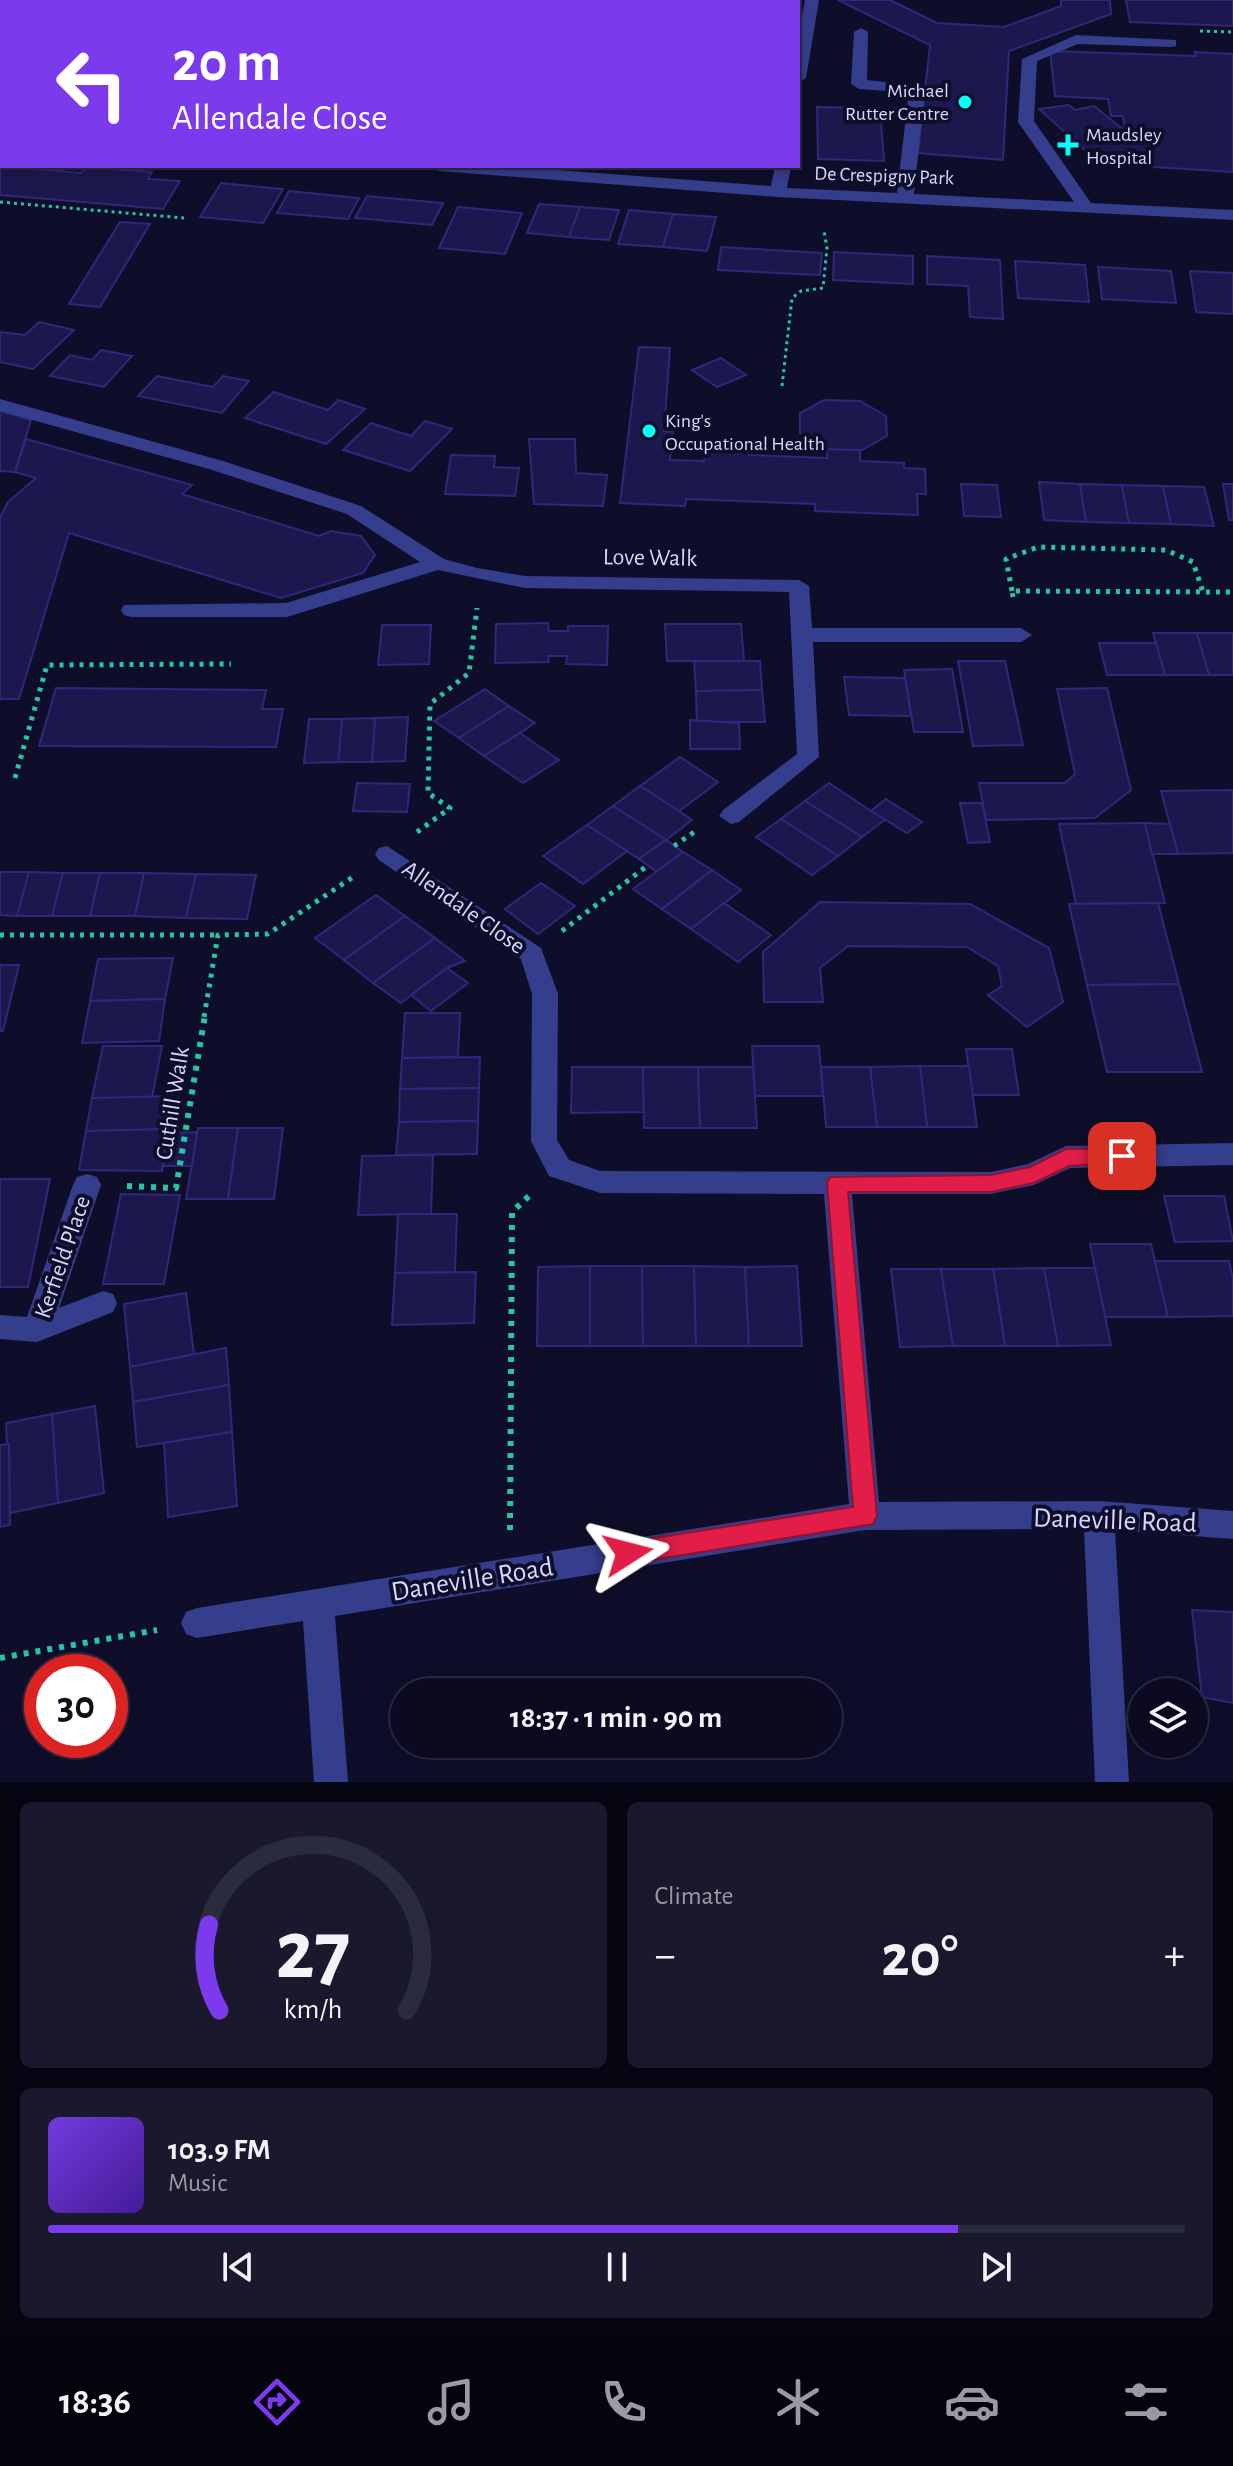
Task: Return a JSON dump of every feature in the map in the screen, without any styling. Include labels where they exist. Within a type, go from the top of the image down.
[{"type":"street","points":[[800,67],[812,0]]},
{"type":"street","points":[[861,32],[859,84],[906,88],[916,98],[905,197]]},
{"type":"street","points":[[1086,207],[1026,122],[1030,59],[1076,39],[1171,43]]},
{"type":"street","name":"De Crespigny Park","points":[[465,168],[778,192],[1233,215]]},
{"type":"street","points":[[778,192],[783,168]]},
{"type":"street","name":"Love Walk","points":[[0,405],[216,465],[354,510],[437,564],[477,574],[525,582],[799,586],[802,635]]},
{"type":"street","points":[[131,610],[287,610],[437,564]]},
{"type":"street","points":[[731,816],[808,757],[802,635],[1021,635]]},
{"type":"street","name":"Allendale Close","points":[[387,854],[532,954],[545,994],[544,1141],[559,1168],[600,1182],[991,1183],[1034,1174],[1066,1157],[1233,1154]]},
{"type":"street","points":[[837,1183],[865,1516]]},
{"type":"street","name":"Kerfield Place","points":[[37,1330],[87,1185]]},
{"type":"street","name":"Kerfield Place","points":[[0,1327],[37,1330],[103,1303]]},
{"type":"street","points":[[1099,1515],[1112,1782]]},
{"type":"street","name":"Daneville Road","points":[[197,1623],[865,1516],[1099,1515],[1233,1525]]},
{"type":"street","points":[[318,1603],[331,1782]]},
{"type":"path","points":[[782,386],[792,298],[801,291],[823,288],[827,248],[817,194]]},
{"type":"path","points":[[0,202],[184,218]]},
{"type":"path","points":[[1021,635],[1006,559],[1038,547],[1166,550],[1193,562],[1203,592]]},
{"type":"path","name":"Allendale Close","points":[[387,854],[450,808],[428,793],[430,704],[469,673],[469,650],[477,632],[477,574]]},
{"type":"path","points":[[1012,591],[1233,592]]},
{"type":"path","points":[[15,778],[47,665],[231,664]]},
{"type":"path","points":[[0,935],[268,934],[387,854]]},
{"type":"path","points":[[532,954],[647,866]]},
{"type":"path","name":"Cuthill Walk","points":[[87,1185],[176,1188],[218,935]]},
{"type":"path","points":[[510,1526],[512,1212]]},
{"type":"path","points":[[0,1658],[197,1623]]},
{"type":"building","name":"Michael Rutter Centre","points":[[838,0],[890,0],[937,23],[1004,27],[1061,6],[1061,0],[1110,0],[1111,14],[1009,51],[1003,160],[918,153],[930,45]]},
{"type":"building","points":[[1126,0],[1233,0],[1233,26],[1130,22]]},
{"type":"building","points":[[1050,51],[1196,56],[1195,52],[1233,54],[1233,172],[1091,163],[1090,155],[1039,109],[1069,105],[1075,110],[1094,106],[1125,131],[1123,116],[1111,116],[1108,99],[1055,96]]},
{"type":"building","points":[[817,107],[880,108],[884,161],[818,159]]},
{"type":"building","points":[[0,168],[81,173],[85,168],[99,168],[152,172],[148,179],[180,181],[163,209],[0,195]]},
{"type":"building","points":[[221,183],[283,189],[263,223],[200,217]]},
{"type":"building","points":[[289,191],[359,198],[348,219],[277,213]]},
{"type":"building","points":[[367,196],[443,203],[432,225],[355,218]]},
{"type":"building","points":[[539,204],[580,207],[569,237],[527,233]]},
{"type":"building","points":[[458,207],[522,213],[505,254],[439,248]]},
{"type":"building","points":[[580,207],[619,210],[609,240],[569,237]]},
{"type":"building","points":[[629,210],[673,214],[663,247],[618,244]]},
{"type":"building","points":[[673,214],[716,217],[707,251],[663,247]]},
{"type":"building","points":[[120,222],[150,224],[100,307],[69,304]]},
{"type":"building","points":[[721,247],[822,253],[820,275],[718,270]]},
{"type":"building","points":[[834,252],[913,256],[913,284],[833,280]]},
{"type":"building","points":[[927,256],[1000,260],[1003,319],[970,317],[968,286],[927,284]]},
{"type":"building","points":[[1015,261],[1085,265],[1089,302],[1018,298]]},
{"type":"building","points":[[1098,267],[1171,271],[1176,303],[1102,299]]},
{"type":"building","points":[[1190,271],[1233,273],[1233,314],[1196,312]]},
{"type":"building","points":[[39,322],[74,330],[33,369],[0,362],[0,332],[25,335]]},
{"type":"building","name":"King's Occupational Health","points":[[639,347],[670,348],[664,431],[673,432],[670,460],[704,461],[705,449],[749,451],[749,455],[827,458],[827,449],[860,450],[860,461],[904,463],[904,468],[925,469],[926,494],[917,494],[918,515],[815,511],[815,504],[686,499],[685,506],[620,503]]},
{"type":"building","points":[[101,350],[132,356],[104,387],[50,376],[70,355],[92,360]]},
{"type":"building","points":[[721,358],[746,375],[717,387],[692,370]]},
{"type":"building","points":[[157,376],[213,387],[223,376],[249,381],[222,413],[138,396]]},
{"type":"building","points":[[274,392],[328,410],[338,400],[365,409],[326,444],[245,418]]},
{"type":"building","points":[[824,400],[860,401],[886,416],[887,436],[862,450],[825,449],[800,433],[800,413]]},
{"type":"building","points":[[0,411],[31,420],[15,472],[0,471]]},
{"type":"building","points":[[425,421],[452,429],[410,471],[343,450],[371,423],[411,436]]},
{"type":"building","points":[[26,439],[192,485],[182,494],[319,536],[331,531],[361,536],[375,555],[363,573],[281,598],[69,533],[19,699],[0,699],[0,518],[8,502],[36,478],[15,472]]},
{"type":"building","points":[[529,439],[575,439],[576,473],[607,475],[603,506],[534,504]]},
{"type":"building","points":[[451,455],[495,456],[494,467],[519,468],[515,496],[445,494]]},
{"type":"building","points":[[1039,482],[1080,484],[1086,522],[1044,520]]},
{"type":"building","points":[[961,484],[997,485],[1001,517],[964,516]]},
{"type":"building","points":[[1080,484],[1122,485],[1129,523],[1086,522]]},
{"type":"building","points":[[1223,484],[1233,484],[1233,520],[1229,520]]},
{"type":"building","points":[[1122,485],[1163,486],[1171,524],[1129,523]]},
{"type":"building","points":[[1163,486],[1204,487],[1214,526],[1171,524]]},
{"type":"building","points":[[548,623],[549,631],[568,631],[568,626],[608,626],[607,665],[566,664],[567,656],[548,656],[549,662],[495,663],[496,624]]},
{"type":"building","points":[[665,624],[741,624],[744,661],[667,661]]},
{"type":"building","points":[[382,625],[431,625],[429,664],[378,665]]},
{"type":"building","points":[[1153,633],[1197,633],[1209,675],[1165,675]]},
{"type":"building","points":[[1197,633],[1233,633],[1233,675],[1209,675]]},
{"type":"building","points":[[1099,643],[1156,643],[1165,675],[1107,675]]},
{"type":"building","points":[[694,661],[760,661],[762,690],[696,691]]},
{"type":"building","points":[[958,661],[1005,661],[1023,745],[973,746]]},
{"type":"building","points":[[952,669],[963,732],[914,732],[904,670]]},
{"type":"building","points":[[844,677],[905,678],[911,716],[849,715]]},
{"type":"building","points":[[56,688],[266,690],[262,709],[283,709],[276,747],[39,746]]},
{"type":"building","points":[[1107,688],[1131,790],[1095,818],[986,820],[979,783],[1065,783],[1075,774],[1057,689]]},
{"type":"building","points":[[485,689],[509,706],[459,738],[434,721]]},
{"type":"building","points":[[762,690],[765,722],[697,722],[696,691]]},
{"type":"building","points":[[509,706],[535,723],[484,756],[459,738]]},
{"type":"building","points":[[408,717],[405,761],[372,762],[375,718]]},
{"type":"building","points":[[375,718],[372,762],[338,762],[342,719]]},
{"type":"building","points":[[309,719],[342,719],[338,762],[304,763]]},
{"type":"building","points":[[690,720],[739,723],[740,749],[690,749]]},
{"type":"building","points":[[520,733],[559,760],[523,783],[484,756]]},
{"type":"building","points":[[680,757],[718,782],[679,811],[640,786]]},
{"type":"building","points":[[357,783],[410,784],[407,812],[353,811]]},
{"type":"building","points":[[829,783],[886,819],[862,837],[805,801]]},
{"type":"building","points":[[640,786],[692,820],[666,840],[613,806]]},
{"type":"building","points":[[1233,790],[1233,853],[1178,854],[1161,791]]},
{"type":"building","points":[[886,799],[922,822],[907,833],[871,811]]},
{"type":"building","points":[[805,801],[862,837],[838,856],[781,819]]},
{"type":"building","points":[[960,803],[982,803],[990,842],[968,843]]},
{"type":"building","points":[[613,806],[666,840],[639,859],[587,825]]},
{"type":"building","points":[[781,819],[838,856],[812,875],[756,837]]},
{"type":"building","points":[[1145,823],[1165,903],[1076,904],[1059,824]]},
{"type":"building","points":[[1145,823],[1170,824],[1178,854],[1152,854]]},
{"type":"building","points":[[587,825],[627,851],[583,884],[543,856]]},
{"type":"building","points":[[666,840],[683,852],[657,872],[639,859]]},
{"type":"building","points":[[683,852],[712,870],[662,909],[633,889]]},
{"type":"building","points":[[712,870],[741,890],[691,929],[662,909]]},
{"type":"building","points":[[0,872],[29,872],[17,916],[0,915]]},
{"type":"building","points":[[29,872],[63,873],[52,916],[17,916]]},
{"type":"building","points":[[63,873],[100,873],[90,916],[52,916]]},
{"type":"building","points":[[100,873],[144,873],[135,916],[90,916]]},
{"type":"building","points":[[144,873],[196,874],[186,918],[135,916]]},
{"type":"building","points":[[196,874],[256,875],[247,919],[186,918]]},
{"type":"building","points":[[541,883],[575,906],[538,934],[505,909]]},
{"type":"building","points":[[376,895],[405,916],[344,960],[315,938]]},
{"type":"building","points":[[820,902],[970,904],[1049,948],[1063,1002],[1027,1027],[988,995],[1002,986],[998,966],[967,947],[848,946],[820,968],[823,1002],[764,1002],[763,952]]},
{"type":"building","points":[[724,903],[771,935],[738,962],[691,929]]},
{"type":"building","points":[[1158,903],[1179,984],[1087,985],[1069,904]]},
{"type":"building","points":[[405,916],[435,938],[373,983],[344,960]]},
{"type":"building","points":[[435,938],[465,961],[447,968],[401,1003],[373,983]]},
{"type":"building","points":[[173,958],[165,999],[90,1001],[98,959]]},
{"type":"building","points":[[0,965],[19,965],[3,1031],[0,1031]]},
{"type":"building","points":[[447,968],[468,983],[431,1011],[411,995]]},
{"type":"building","points":[[1179,984],[1202,1072],[1107,1072],[1087,985]]},
{"type":"building","points":[[165,999],[159,1041],[82,1043],[90,1001]]},
{"type":"building","points":[[405,1013],[460,1013],[458,1057],[402,1058]]},
{"type":"building","points":[[103,1046],[162,1046],[152,1098],[92,1098]]},
{"type":"building","points":[[752,1046],[819,1046],[823,1096],[755,1096]]},
{"type":"building","points":[[966,1049],[1012,1049],[1019,1095],[972,1095]]},
{"type":"building","points":[[480,1057],[479,1088],[400,1089],[402,1058]]},
{"type":"building","points":[[920,1066],[969,1066],[977,1127],[927,1127]]},
{"type":"building","points":[[920,1066],[927,1127],[877,1127],[870,1067]]},
{"type":"building","points":[[572,1067],[643,1067],[644,1112],[571,1113]]},
{"type":"building","points":[[643,1067],[698,1067],[700,1128],[644,1128]]},
{"type":"building","points":[[698,1067],[753,1067],[757,1128],[700,1128]]},
{"type":"building","points":[[821,1067],[870,1067],[877,1127],[826,1127]]},
{"type":"building","points":[[479,1088],[478,1121],[399,1122],[400,1089]]},
{"type":"building","points":[[173,1096],[168,1129],[86,1131],[92,1098]]},
{"type":"building","points":[[478,1121],[477,1154],[396,1155],[399,1122]]},
{"type":"building","points":[[198,1128],[238,1128],[228,1199],[186,1199]]},
{"type":"building","points":[[238,1128],[283,1128],[274,1199],[228,1199]]},
{"type":"building","points":[[168,1129],[162,1171],[79,1170],[86,1131]]},
{"type":"building","points":[[197,1132],[192,1166],[163,1166],[168,1133]]},
{"type":"building","points":[[433,1155],[431,1214],[358,1215],[362,1156]]},
{"type":"building","points":[[0,1179],[50,1179],[28,1287],[0,1287]]},
{"type":"building","points":[[121,1194],[180,1195],[164,1284],[103,1284]]},
{"type":"building","points":[[1164,1196],[1224,1196],[1233,1241],[1175,1242]]},
{"type":"building","points":[[398,1214],[457,1214],[455,1272],[395,1273]]},
{"type":"building","points":[[1090,1244],[1151,1244],[1168,1317],[1105,1317]]},
{"type":"building","points":[[1155,1261],[1229,1261],[1233,1279],[1233,1316],[1168,1317]]},
{"type":"building","points":[[590,1266],[642,1266],[643,1346],[590,1346]]},
{"type":"building","points":[[590,1266],[590,1346],[537,1346],[538,1267]]},
{"type":"building","points":[[642,1266],[694,1266],[696,1346],[643,1346]]},
{"type":"building","points":[[694,1266],[745,1267],[749,1346],[696,1346]]},
{"type":"building","points":[[797,1266],[802,1346],[749,1346],[745,1267]]},
{"type":"building","points":[[1044,1268],[1095,1268],[1111,1345],[1058,1346]]},
{"type":"building","points":[[1044,1268],[1058,1346],[1005,1346],[993,1269]]},
{"type":"building","points":[[891,1269],[941,1269],[953,1346],[900,1347]]},
{"type":"building","points":[[941,1269],[993,1269],[1005,1346],[953,1346]]},
{"type":"building","points":[[476,1272],[474,1323],[392,1325],[395,1273]]},
{"type":"building","points":[[186,1293],[194,1354],[130,1367],[124,1304]]},
{"type":"building","points":[[226,1348],[229,1385],[133,1402],[130,1367]]},
{"type":"building","points":[[229,1385],[232,1432],[137,1447],[133,1402]]},
{"type":"building","points":[[95,1406],[104,1493],[58,1503],[52,1414]]},
{"type":"building","points":[[52,1414],[58,1503],[10,1513],[6,1423]]},
{"type":"building","points":[[232,1432],[237,1506],[168,1517],[164,1443]]},
{"type":"building","points":[[9,1444],[10,1525],[0,1527],[0,1445]]},
{"type":"building","points":[[1192,1610],[1233,1612],[1233,1703],[1208,1698],[1208,1678],[1200,1678]]},
{"type":"place","name":"Michael Rutter Centre","points":[[965,102]]},
{"type":"place","name":"Maudsley Hospital","points":[[1068,145]]},
{"type":"place","name":"King's Occupational Health","points":[[649,431]]},
{"type":"route","points":[[628,1553],[865,1516],[837,1183],[991,1183],[1034,1174],[1066,1157],[1122,1156]]}]
